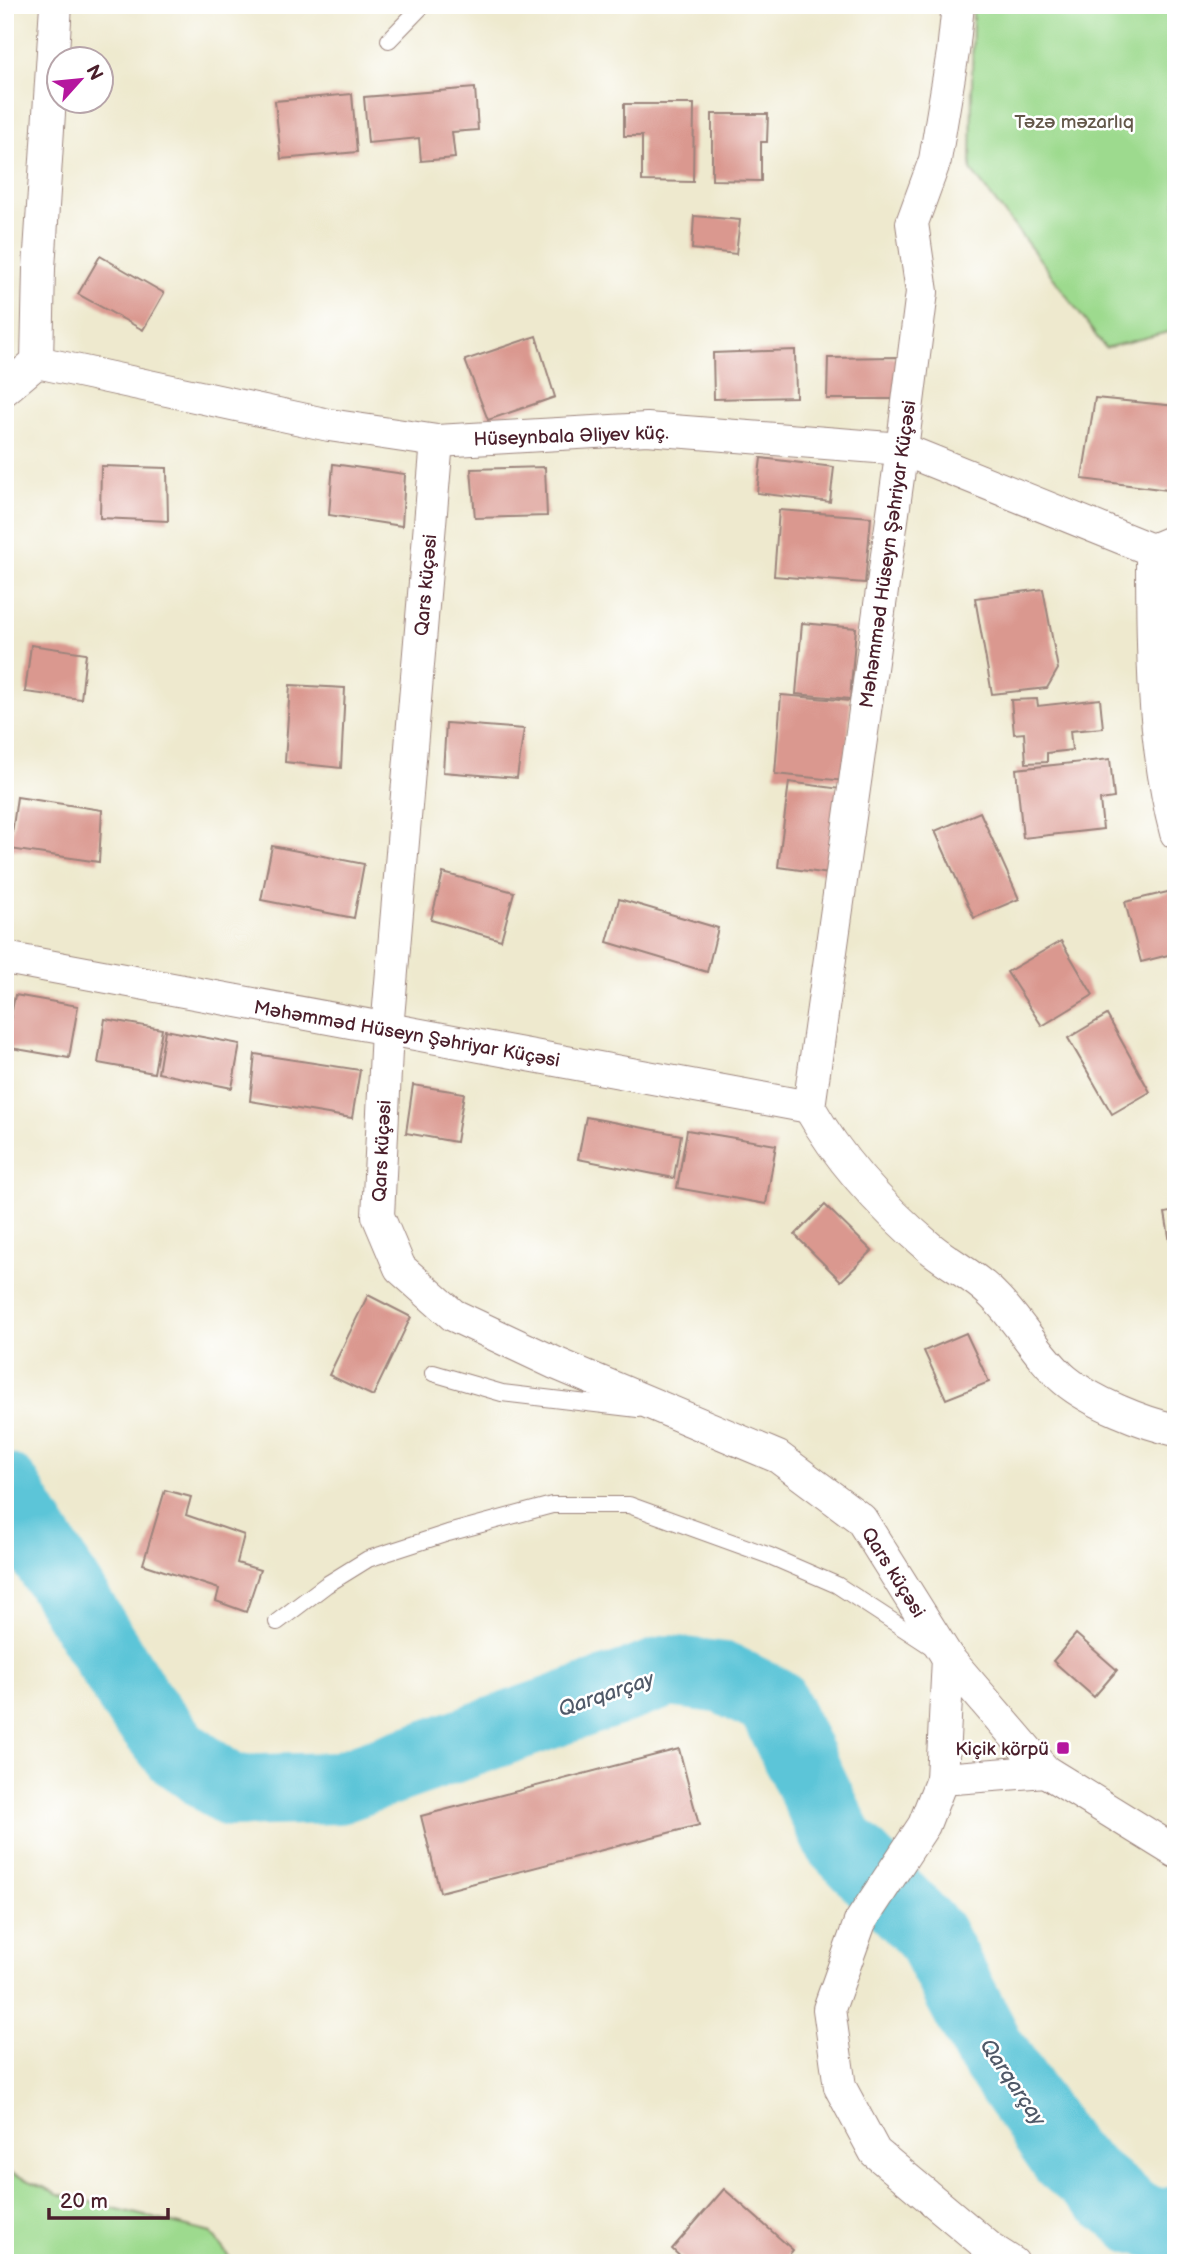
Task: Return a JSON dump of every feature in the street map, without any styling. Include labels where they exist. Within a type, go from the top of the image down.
[{"type":"street","points":[[5,389],[37,362],[39,268],[56,5]]},
{"type":"street","name":"Məhəmməd Hüseyn Şəhriyar Küçəsi","points":[[5,958],[808,1107],[922,292],[912,223],[935,160],[958,5]]},
{"type":"street","name":"Hüseynbala Əliyev küç.","points":[[37,362],[328,425],[437,441],[647,429],[902,449],[1164,545]]},
{"type":"street","name":"Qars küçəsi","points":[[437,441],[387,1030],[378,1216],[400,1268],[453,1315],[555,1363],[778,1457],[861,1519],[948,1658],[1045,1771]]},
{"type":"street","points":[[1164,545],[1153,663],[1166,794],[1176,833]]},
{"type":"street","points":[[808,1107],[822,1130],[891,1214],[954,1266],[992,1293],[1065,1381],[1100,1402],[1150,1424],[1176,1430]]},
{"type":"street","points":[[948,1658],[942,1779],[924,1825],[860,1922],[830,2009],[840,2087],[874,2152],[991,2249],[1013,2263]]},
{"type":"street","points":[[942,1779],[1045,1771],[1176,1852]]},
{"type":"lane","points":[[388,40],[423,5]]},
{"type":"lane","points":[[433,1373],[502,1393],[675,1414]]},
{"type":"lane","points":[[277,1622],[326,1585],[368,1559],[448,1533],[552,1505],[629,1505],[770,1556],[837,1585],[948,1658]]},
{"type":"green space","name":"Təzə məzarlıq","points":[[973,5],[1176,5],[1176,330],[1105,348],[971,170]]},
{"type":"green space","points":[[5,2170],[59,2194],[211,2233],[234,2263],[5,2263]]},
{"type":"building","points":[[475,88],[478,130],[452,132],[455,158],[421,161],[419,138],[368,143],[364,97]]},
{"type":"building","points":[[352,94],[357,152],[281,159],[275,101]]},
{"type":"building","points":[[624,104],[694,104],[693,182],[642,181],[642,136],[624,136]]},
{"type":"building","points":[[712,114],[768,114],[767,142],[761,142],[761,181],[712,180]]},
{"type":"building","points":[[694,216],[740,220],[736,254],[692,249]]},
{"type":"building","points":[[100,256],[164,293],[143,330],[78,294]]},
{"type":"building","points":[[536,336],[555,397],[488,420],[465,360]]},
{"type":"building","points":[[795,350],[796,397],[714,399],[713,353]]},
{"type":"building","points":[[898,357],[898,399],[827,399],[828,358]]},
{"type":"building","points":[[1095,398],[1176,406],[1176,491],[1082,479]]},
{"type":"building","points":[[761,458],[834,467],[830,502],[757,493]]},
{"type":"building","points":[[333,464],[405,474],[402,526],[329,515]]},
{"type":"building","points":[[101,466],[167,468],[168,521],[100,518]]},
{"type":"building","points":[[545,467],[547,516],[475,518],[471,469]]},
{"type":"building","points":[[779,510],[871,517],[865,583],[774,576]]},
{"type":"building","points":[[1043,589],[1058,669],[1047,688],[992,694],[975,598]]},
{"type":"building","points":[[802,623],[856,628],[850,699],[796,694]]},
{"type":"building","points":[[31,645],[86,653],[81,699],[25,692]]},
{"type":"building","points":[[290,685],[345,688],[341,768],[285,762]]},
{"type":"building","points":[[781,695],[851,701],[845,781],[775,774]]},
{"type":"building","points":[[1037,699],[1038,706],[1100,699],[1103,728],[1070,731],[1072,750],[1047,753],[1047,762],[1026,763],[1024,733],[1014,734],[1011,700]]},
{"type":"building","points":[[446,723],[524,729],[517,778],[443,772]]},
{"type":"building","points":[[1110,759],[1114,798],[1100,800],[1103,829],[1023,838],[1016,769]]},
{"type":"building","points":[[789,782],[841,789],[830,874],[778,867]]},
{"type":"building","points":[[17,797],[102,810],[99,862],[10,849]]},
{"type":"building","points":[[980,812],[1019,899],[974,918],[935,831]]},
{"type":"building","points":[[272,846],[364,864],[354,918],[261,900]]},
{"type":"building","points":[[443,873],[514,892],[501,940],[431,920]]},
{"type":"building","points":[[1172,891],[1176,906],[1176,953],[1141,962],[1125,902]]},
{"type":"building","points":[[619,899],[718,928],[707,972],[607,942]]},
{"type":"building","points":[[1061,941],[1093,995],[1042,1026],[1007,972]]},
{"type":"building","points":[[15,995],[78,1006],[69,1058],[5,1047]]},
{"type":"building","points":[[1107,1015],[1150,1092],[1112,1114],[1068,1038]]},
{"type":"building","points":[[105,1019],[162,1029],[154,1073],[98,1063]]},
{"type":"building","points":[[165,1030],[240,1044],[232,1088],[158,1073]]},
{"type":"building","points":[[255,1054],[360,1070],[352,1118],[250,1101]]},
{"type":"building","points":[[413,1085],[464,1093],[456,1142],[406,1133]]},
{"type":"building","points":[[586,1117],[681,1135],[674,1178],[578,1159]]},
{"type":"building","points":[[687,1130],[776,1145],[766,1204],[677,1188]]},
{"type":"building","points":[[825,1205],[872,1251],[841,1281],[795,1235]]},
{"type":"building","points":[[1176,1211],[1176,1266],[1174,1266],[1165,1213]]},
{"type":"building","points":[[368,1295],[411,1317],[373,1396],[329,1375]]},
{"type":"building","points":[[966,1333],[989,1382],[946,1399],[924,1351]]},
{"type":"building","points":[[165,1490],[191,1497],[186,1515],[244,1535],[237,1563],[260,1570],[246,1612],[216,1601],[219,1589],[143,1564]]},
{"type":"building","points":[[1076,1634],[1117,1670],[1094,1697],[1053,1661]]},
{"type":"building","points":[[679,1749],[699,1825],[440,1892],[421,1816]]},
{"type":"building","points":[[724,2189],[793,2250],[782,2263],[687,2263],[672,2249]]},
{"type":"waterway","name":"Qarqarçay","points":[[5,1489],[139,1705],[179,1754],[231,1791],[337,1788],[669,1671],[724,1678],[772,1702],[839,1841],[930,1935],[989,2048],[1065,2158],[1136,2218],[1162,2225],[1176,2222]]},
{"type":"place","name":"Kiçik körpü","points":[[1063,1748]]}]
